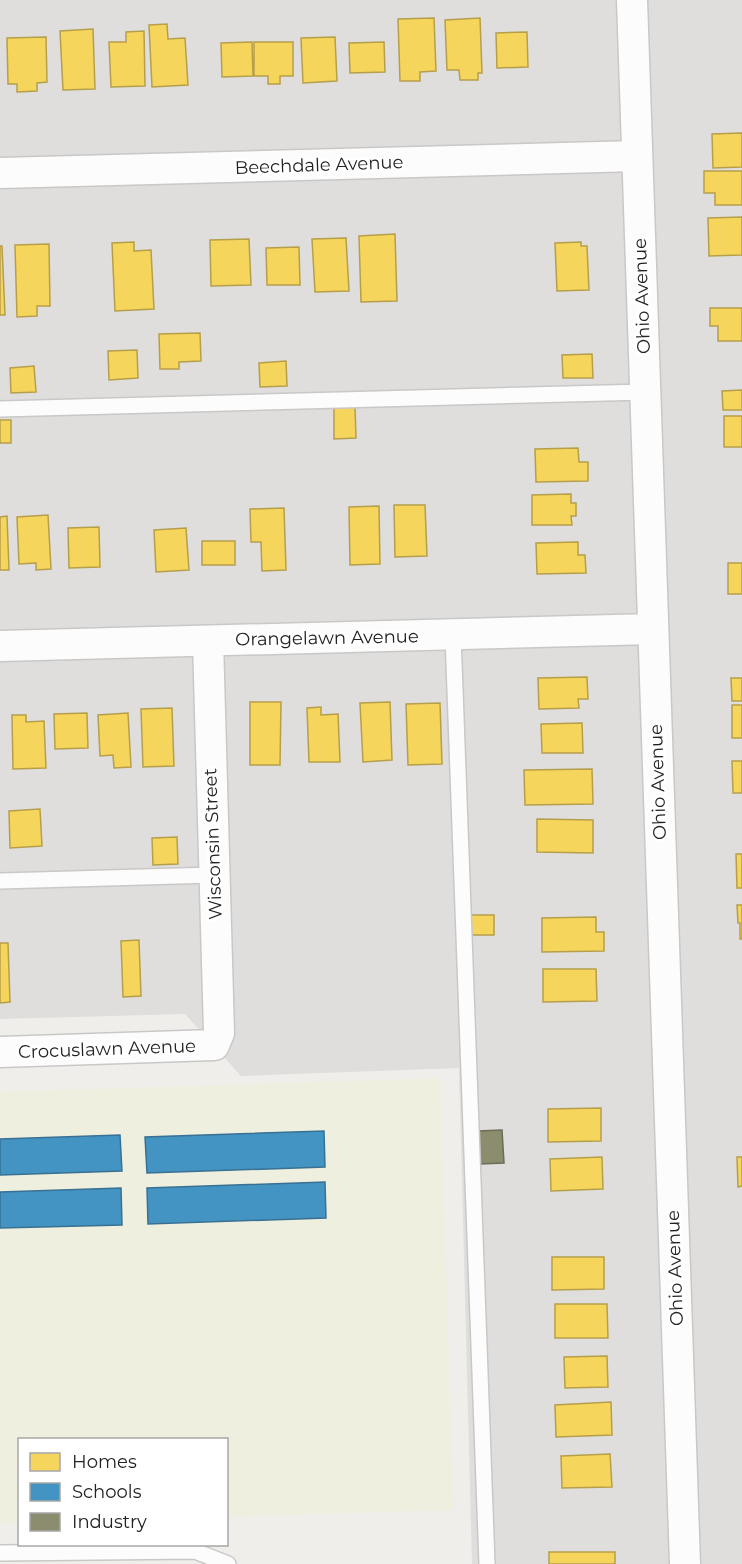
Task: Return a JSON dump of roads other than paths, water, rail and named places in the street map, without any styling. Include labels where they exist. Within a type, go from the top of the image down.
[{"type":"street","name":"Ohio Avenue","points":[[632,0],[685,1564]]},
{"type":"street","name":"Beechdale Avenue","points":[[0,173],[637,156]]},
{"type":"street","name":"Orangelawn Avenue","points":[[0,646],[653,629]]},
{"type":"street","name":"Wisconsin Street","points":[[208,641],[219,1034],[214,1045]]},
{"type":"street","name":"Crocuslawn Avenue","points":[[0,1052],[214,1045]]},
{"type":"lane","points":[[0,409],[645,392]]},
{"type":"lane","points":[[453,635],[488,1564]]},
{"type":"lane","points":[[0,881],[214,875]]},
{"type":"lane","points":[[0,1552],[195,1551],[228,1564]]}]
